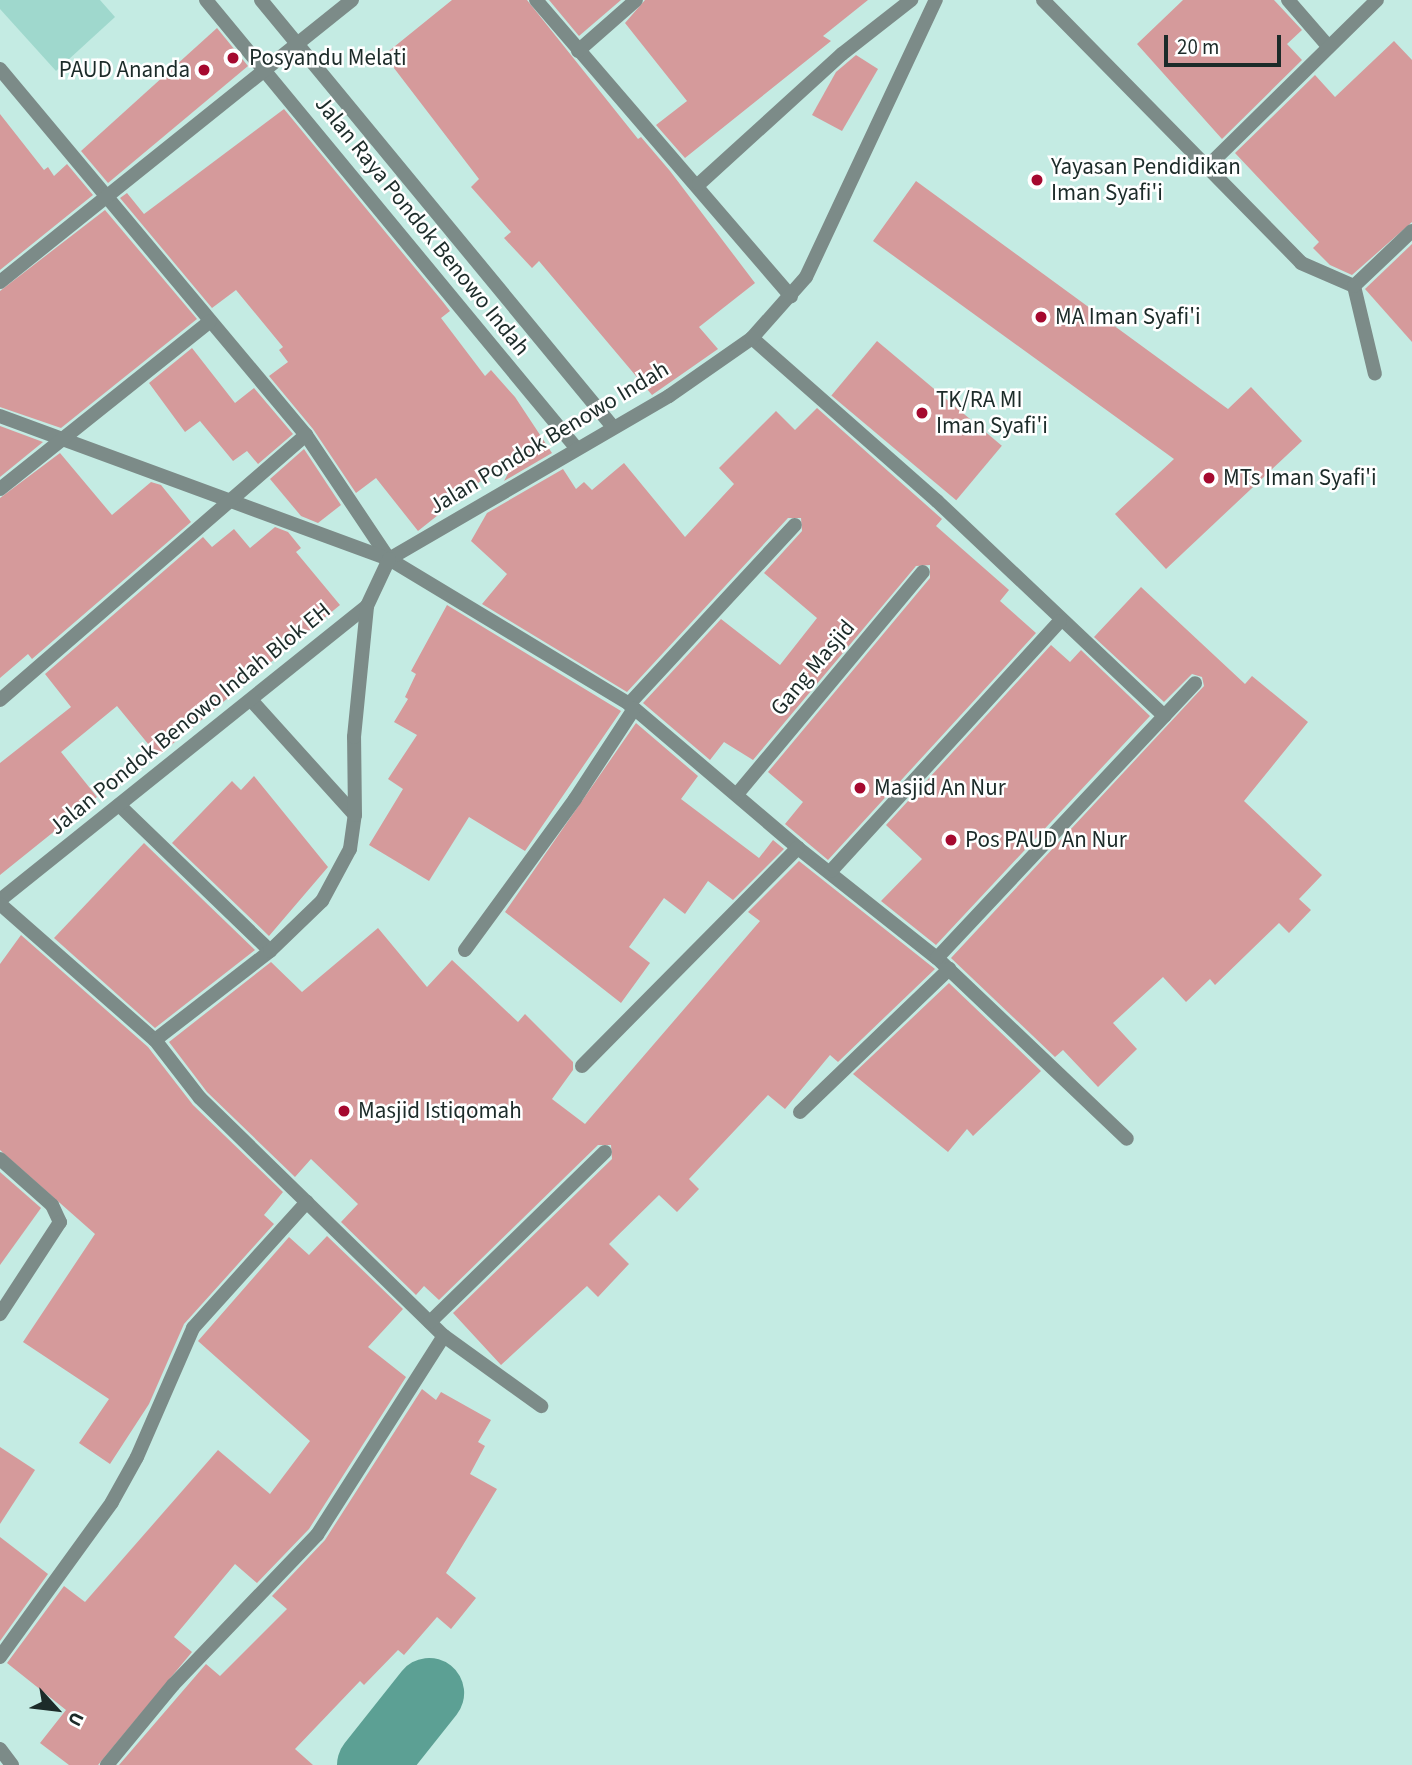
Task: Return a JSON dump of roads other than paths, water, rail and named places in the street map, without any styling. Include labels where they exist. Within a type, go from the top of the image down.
[{"type":"street","name":"Jalan Raya Pondok Benowo Indah","points":[[206,0],[577,449]]},
{"type":"street","name":"Jalan Raya Pondok Benowo Indah","points":[[261,0],[614,427]]},
{"type":"street","points":[[0,282],[103,196],[352,0]]},
{"type":"street","points":[[536,0],[578,51],[699,184],[791,296]]},
{"type":"street","points":[[578,51],[636,0]]},
{"type":"street","points":[[699,184],[842,54],[911,0]]},
{"type":"street","name":"Jalan Pondok Benowo Indah","points":[[389,559],[669,396],[752,338],[807,277],[936,0]]},
{"type":"street","points":[[1043,0],[1205,169],[1301,263],[1354,286]]},
{"type":"street","points":[[1287,0],[1328,46]]},
{"type":"street","points":[[1205,169],[1377,0]]},
{"type":"street","points":[[0,69],[103,196],[306,435],[389,559]]},
{"type":"street","points":[[1354,286],[1412,231]]},
{"type":"street","points":[[1354,286],[1375,374]]},
{"type":"street","points":[[0,489],[209,322]]},
{"type":"street","points":[[752,338],[937,501],[1060,621],[1164,716]]},
{"type":"street","points":[[0,416],[389,559],[631,706],[738,793],[797,848],[831,871],[937,958],[1082,1093],[1127,1139]]},
{"type":"street","points":[[0,700],[226,501],[306,435]]},
{"type":"street","points":[[465,950],[575,799],[631,706],[794,525]]},
{"type":"street","name":"Jalan Pondok Benowo Indah Blok EH","points":[[0,902],[367,606],[389,559]]},
{"type":"street","name":"Gang Masjid","points":[[738,793],[923,572]]},
{"type":"street","points":[[155,1040],[270,951],[321,901],[340,873],[350,849],[355,814],[354,737],[367,606]]},
{"type":"street","points":[[831,871],[1060,621]]},
{"type":"street","points":[[937,958],[1195,683]]},
{"type":"street","points":[[251,700],[355,814]]},
{"type":"street","points":[[119,805],[270,951]]},
{"type":"street","points":[[582,1066],[797,848]]},
{"type":"street","points":[[0,902],[155,1040],[200,1098],[444,1336],[536,1402]]},
{"type":"street","points":[[800,1112],[949,969]]},
{"type":"street","points":[[430,1322],[605,1152]]},
{"type":"street","points":[[0,1159],[52,1205],[60,1222],[0,1314]]},
{"type":"street","points":[[0,1657],[112,1502],[137,1457],[193,1328],[307,1202]]},
{"type":"street","points":[[107,1765],[173,1685],[317,1535],[444,1336]]},
{"type":"street","points":[[0,1749],[12,1765]]},
{"type":"waterway","points":[[372,1765],[429,1693]]},
{"type":"place","name":"Posyandu Melati","points":[[233,58]]},
{"type":"place","name":"PAUD Ananda","points":[[204,70]]},
{"type":"place","name":"Yayasan Pendidikan Iman Syafi'i","points":[[1037,180]]},
{"type":"place","name":"MA Iman Syafi'i","points":[[1041,317]]},
{"type":"place","name":"TK/RA MI Iman Syafi'i","points":[[922,413]]},
{"type":"place","name":"MTs Iman Syafi'i","points":[[1209,478]]},
{"type":"place","name":"Masjid An Nur","points":[[860,788]]},
{"type":"place","name":"Pos PAUD An Nur","points":[[951,840]]},
{"type":"place","name":"Masjid Istiqomah","points":[[344,1111]]}]
